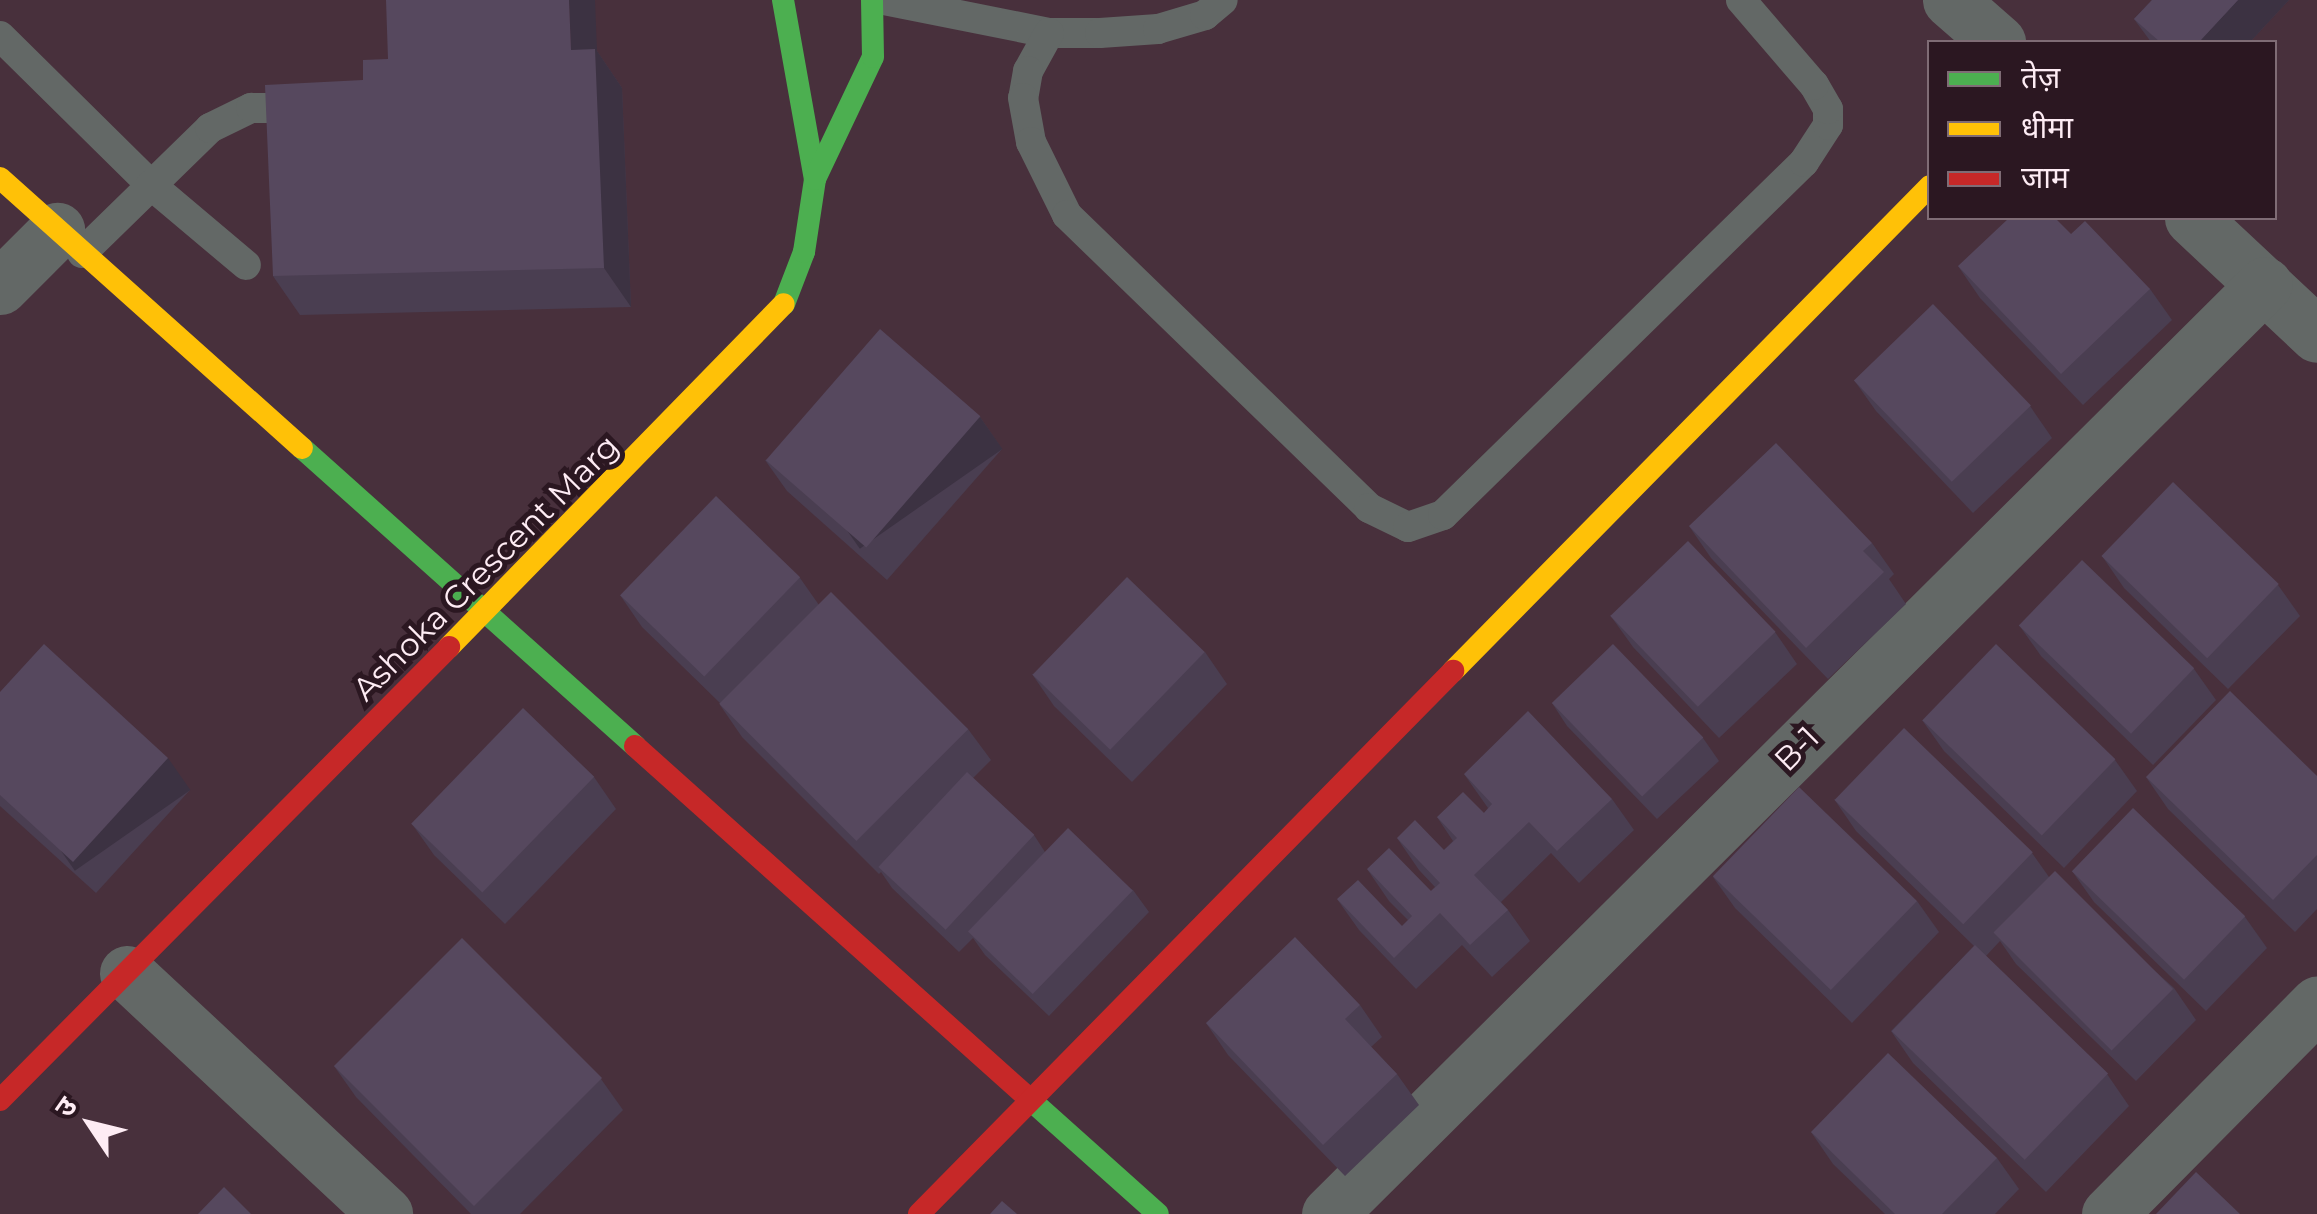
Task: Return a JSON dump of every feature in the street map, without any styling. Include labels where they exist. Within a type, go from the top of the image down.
[{"type":"street","points":[[783,0],[815,179]]},
{"type":"street","name":"Ashoka Crescent Marg","points":[[0,1100],[489,613],[780,314],[804,252],[815,179],[873,58],[872,0]]},
{"type":"street","points":[[1950,0],[1996,40]]},
{"type":"street","points":[[0,178],[1033,1098],[1158,1214]]},
{"type":"street","points":[[919,1214],[1927,189]]},
{"type":"street","points":[[2194,220],[2317,335]]},
{"type":"street","points":[[0,287],[70,242]]},
{"type":"street","name":"B-1","points":[[1329,1214],[2265,284]]},
{"type":"street","points":[[127,972],[385,1214]]},
{"type":"street","points":[[2109,1214],[2317,1004]]},
{"type":"lane","points":[[884,0],[1049,33],[1158,28],[1205,15],[1223,0]]},
{"type":"lane","points":[[1049,33],[1028,71],[1023,98],[1036,153],[1067,214],[1369,508],[1408,527],[1443,515],[1804,162],[1828,125],[1814,85],[1740,0]]},
{"type":"lane","points":[[0,36],[151,185],[246,265]]},
{"type":"lane","points":[[70,242],[151,185],[210,128],[251,108],[304,108]]},
{"type":"building","points":[[386,0],[569,0],[571,50],[595,49],[604,268],[273,276],[265,85],[363,80],[363,60],[388,59]]},
{"type":"building","points":[[2152,0],[2238,0],[2201,40],[2158,40],[2134,19]]},
{"type":"building","points":[[2007,220],[2057,220],[2071,234],[2085,221],[2150,289],[2061,374],[1958,266]]},
{"type":"building","points":[[1933,304],[2031,405],[1952,482],[1854,380]]},
{"type":"building","points":[[880,329],[980,416],[866,548],[766,460]]},
{"type":"building","points":[[1776,443],[1872,543],[1863,551],[1884,572],[1806,648],[1689,526]]},
{"type":"building","points":[[2173,482],[2279,584],[2207,658],[2101,556]]},
{"type":"building","points":[[716,496],[800,577],[704,677],[620,595]]},
{"type":"building","points":[[1688,541],[1776,632],[1698,707],[1610,616]]},
{"type":"building","points":[[2082,560],[2194,668],[2131,734],[2019,625]]},
{"type":"building","points":[[1127,577],[1205,652],[1110,750],[1033,675]]},
{"type":"building","points":[[831,592],[968,729],[856,841],[719,704]]},
{"type":"building","points":[[44,644],[168,758],[73,862],[0,795],[0,692]]},
{"type":"building","points":[[1613,644],[1703,738],[1642,797],[1552,703]]},
{"type":"building","points":[[1996,644],[2115,759],[2042,836],[1922,720]]},
{"type":"building","points":[[2230,691],[2317,776],[2317,855],[2273,900],[2146,777]]},
{"type":"building","points":[[523,708],[594,777],[482,893],[411,824]]},
{"type":"building","points":[[1528,711],[1612,799],[1557,851],[1529,822],[1474,875],[1508,910],[1470,945],[1440,913],[1394,958],[1337,899],[1358,880],[1402,926],[1412,916],[1367,869],[1389,848],[1431,891],[1440,883],[1397,838],[1415,820],[1444,850],[1457,838],[1437,817],[1463,792],[1484,813],[1492,804],[1464,774]]},
{"type":"building","points":[[1904,728],[2033,852],[1963,924],[1835,800]]},
{"type":"building","points":[[967,772],[1034,835],[946,930],[878,867]]},
{"type":"building","points":[[1799,787],[1917,901],[1831,990],[1713,876]]},
{"type":"building","points":[[2133,808],[2245,916],[2184,980],[2072,871]]},
{"type":"building","points":[[1068,828],[1133,891],[1033,994],[968,932]]},
{"type":"building","points":[[2055,871],[2173,989],[2112,1051],[1993,933]]},
{"type":"building","points":[[1295,937],[1360,1005],[1345,1019],[1397,1074],[1323,1145],[1206,1023]]},
{"type":"building","points":[[462,938],[602,1078],[474,1206],[334,1066]]},
{"type":"building","points":[[1975,945],[2108,1074],[2025,1160],[1892,1031]]},
{"type":"building","points":[[1888,1053],[1997,1158],[1942,1214],[1895,1214],[1811,1132]]},
{"type":"building","points":[[2196,1172],[2240,1214],[2156,1214]]},
{"type":"building","points":[[224,1187],[251,1214],[198,1214]]},
{"type":"building","points":[[1002,1201],[1017,1214],[990,1214]]},
{"type":"traffic: fast","points":[[783,0],[815,179]]},
{"type":"traffic: fast","points":[[784,304],[804,252],[815,179],[873,57],[872,0]]},
{"type":"traffic: fast","points":[[302,448],[635,746]]},
{"type":"traffic: fast","points":[[1025,1095],[1158,1214]]},
{"type":"traffic: slow","points":[[0,178],[302,448]]},
{"type":"traffic: slow","points":[[1453,671],[1927,189]]},
{"type":"traffic: slow","points":[[449,647],[784,304]]},
{"type":"traffic: jam","points":[[0,1100],[449,647]]},
{"type":"traffic: jam","points":[[919,1214],[1453,671]]},
{"type":"traffic: jam","points":[[635,746],[1025,1095]]}]
